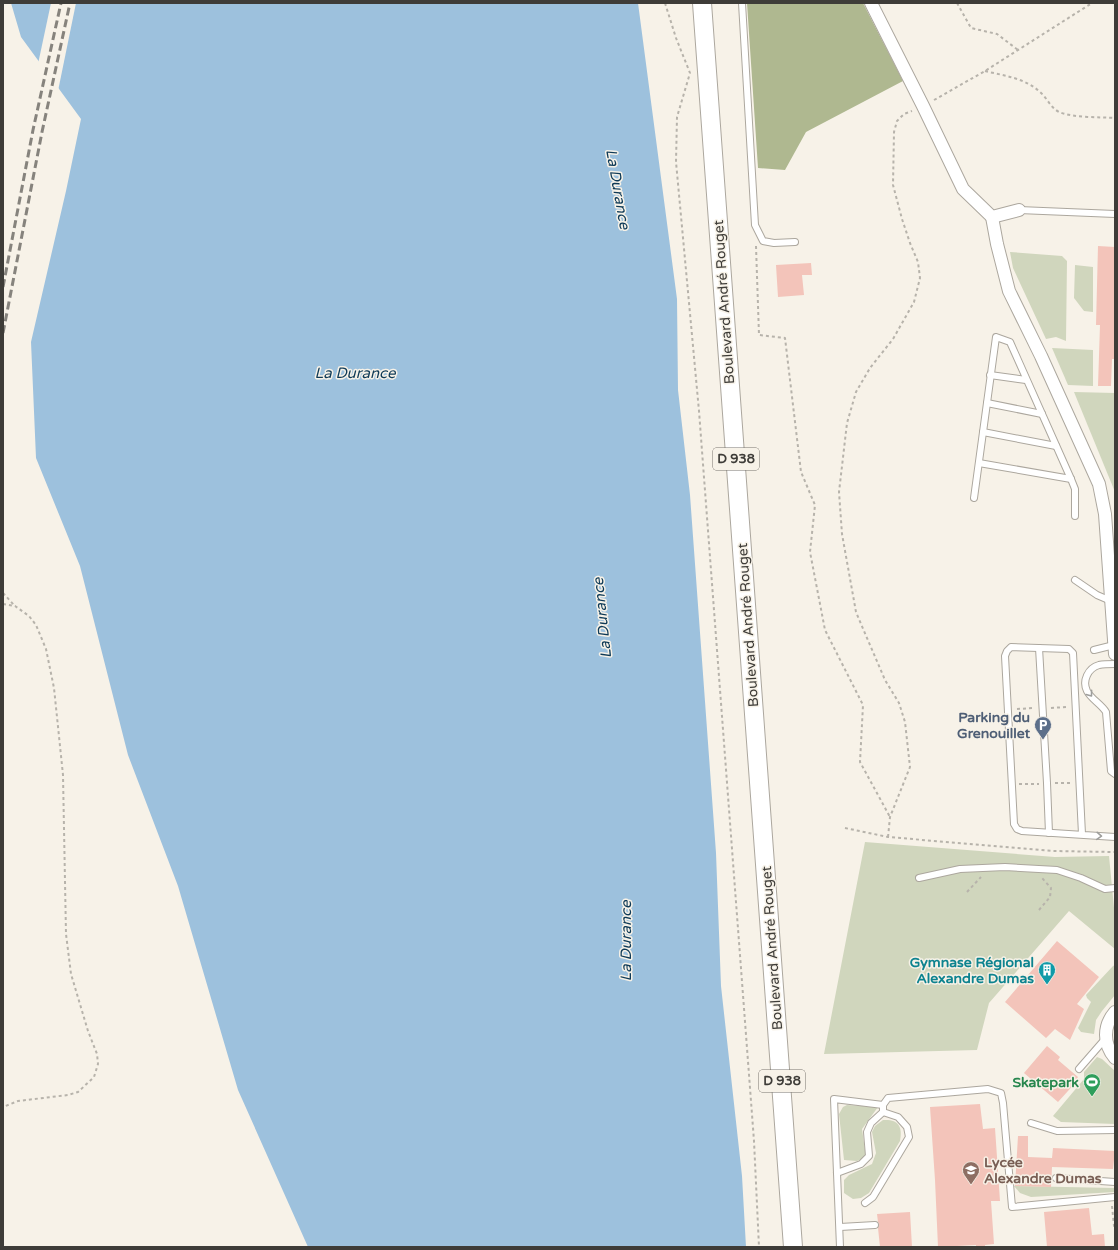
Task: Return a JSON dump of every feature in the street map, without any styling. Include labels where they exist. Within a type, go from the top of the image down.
[{"type":"main road","name":"Boulevard André Rouget","points":[[702,3],[793,1247]]},
{"type":"street","points":[[871,3],[963,189],[992,217],[1009,291],[1041,356],[1099,484],[1108,522],[1111,601],[1115,650]]},
{"type":"street","points":[[992,217],[1019,210]]},
{"type":"street","points":[[1115,1012],[1106,1029],[1108,1048],[1115,1058]]},
{"type":"lane","points":[[742,3],[755,225],[763,241],[774,243],[795,242]]},
{"type":"lane","points":[[1019,210],[1115,214]]},
{"type":"lane","points":[[974,498],[996,337],[1010,342],[1071,479],[1075,489],[1075,516]]},
{"type":"lane","points":[[990,375],[1026,380]]},
{"type":"lane","points":[[987,404],[1042,414]]},
{"type":"lane","points":[[983,432],[1056,446]]},
{"type":"lane","points":[[979,463],[1071,479]]},
{"type":"lane","points":[[1075,580],[1097,595],[1111,601]]},
{"type":"lane","points":[[1082,834],[1072,650],[1011,648],[1007,651],[1005,656],[1014,824],[1022,831],[1115,837]]},
{"type":"lane","points":[[1039,648],[1049,833]]},
{"type":"lane","points":[[1094,650],[1115,650]]},
{"type":"lane","points":[[1115,664],[1094,667],[1086,677],[1085,685],[1087,692],[1102,706],[1106,712],[1111,771],[1115,774]]},
{"type":"lane","points":[[1074,678],[1086,677]]},
{"type":"lane","points":[[919,878],[960,869],[1005,867],[1057,870],[1081,878],[1105,889],[1115,888]]},
{"type":"lane","points":[[1079,1069],[1106,1038]]},
{"type":"lane","points":[[838,1173],[861,1164],[869,1156],[867,1132],[871,1123],[883,1112],[883,1105],[888,1098],[988,1089],[1000,1093],[1003,1103],[1012,1207],[1113,1197]]},
{"type":"lane","points":[[840,1247],[834,1099],[883,1105]]},
{"type":"lane","points":[[865,1203],[873,1197],[908,1137],[907,1127],[898,1117],[883,1112]]},
{"type":"lane","points":[[1031,1124],[1057,1131],[1115,1130]]},
{"type":"lane","points":[[1056,1178],[1115,1182]]},
{"type":"lane","points":[[840,1227],[875,1225]]},
{"type":"path","points":[[665,3],[676,38],[690,73],[676,117],[676,162],[698,412],[754,1141],[760,1247]]},
{"type":"path","points":[[957,3],[971,28],[996,34],[1018,50]]},
{"type":"path","points":[[888,837],[890,817],[910,767],[905,722],[899,703],[885,680],[856,612],[842,534],[839,492],[847,423],[856,392],[870,368],[892,339],[914,302],[920,278],[918,262],[902,219],[893,186],[894,132],[898,121],[904,114],[923,106],[985,71],[1092,3]]},
{"type":"path","points":[[985,71],[1031,84],[1042,93],[1051,106],[1063,113],[1115,118]]},
{"type":"path","points":[[755,225],[759,335],[785,338],[801,472],[815,505],[810,552],[825,630],[864,705],[860,762],[890,817]]},
{"type":"path","points":[[3,593],[15,606],[29,616],[36,625],[46,649],[54,688],[63,775],[66,934],[71,974],[88,1031],[97,1054],[98,1064],[94,1077],[78,1092],[68,1095],[18,1101],[3,1107]]},
{"type":"path","points":[[3,604],[15,606]]},
{"type":"path","points":[[844,828],[888,837],[1052,851],[1115,852]]},
{"type":"path","points":[[1038,873],[1051,888],[1050,897],[1039,910]]},
{"type":"path","points":[[967,892],[982,877]]},
{"type":"path","points":[[1113,1197],[1115,1226]]},
{"type":"green space","points":[[747,3],[863,3],[903,81],[806,132],[785,170],[758,168]]},
{"type":"green space","points":[[1010,252],[1062,256],[1067,261],[1066,341],[1056,337],[1046,339],[1013,268]]},
{"type":"green space","points":[[1075,265],[1093,267],[1093,312],[1084,311],[1074,298]]},
{"type":"green space","points":[[1052,348],[1093,350],[1093,386],[1068,385]]},
{"type":"green space","points":[[1074,392],[1115,393],[1115,492]]},
{"type":"green space","points":[[865,842],[1055,857],[1109,856],[1115,918],[1115,949],[1069,911],[989,1003],[977,1050],[824,1054]]},
{"type":"green space","points":[[1115,965],[1115,995],[1096,1020],[1094,1034],[1081,1032],[1078,1028],[1091,1002],[1086,995]]},
{"type":"green space","name":"Skatepark","points":[[1097,1057],[1102,1059],[1115,1071],[1115,1124],[1061,1122],[1053,1116],[1084,1079],[1084,1072]]},
{"type":"green space","points":[[847,1105],[878,1107],[862,1129],[866,1157],[857,1161],[844,1160],[839,1114],[843,1107]]},
{"type":"green space","points":[[883,1120],[896,1122],[898,1124],[901,1131],[900,1141],[869,1193],[861,1198],[853,1199],[844,1193],[844,1180],[849,1175],[872,1164],[876,1153],[872,1132],[875,1126]]},
{"type":"green space","points":[[1014,1186],[1115,1188],[1115,1192],[1031,1197],[1020,1193]]},
{"type":"water","name":"La Durance","points":[[11,3],[638,3],[677,299],[678,390],[690,495],[716,853],[721,986],[742,1176],[746,1247],[308,1247],[238,1090],[178,886],[128,755],[80,566],[36,458],[31,342],[81,119],[21,37]]},
{"type":"pier","points":[[51,3],[76,3],[58,91],[38,64]]},
{"type":"building","points":[[1098,246],[1115,247],[1115,359],[1112,359],[1111,386],[1098,386],[1100,325],[1096,325]]},
{"type":"building","points":[[811,263],[812,275],[802,275],[804,295],[778,297],[776,265]]},
{"type":"building","name":"Gymnase Régional Alexandre Dumas","points":[[1057,941],[1099,977],[1077,1004],[1084,1009],[1070,1040],[1055,1029],[1046,1038],[1005,1002]]},
{"type":"building","points":[[1047,1046],[1060,1057],[1058,1060],[1078,1077],[1076,1080],[1077,1081],[1058,1102],[1024,1073]]},
{"type":"building","points":[[980,1104],[983,1129],[995,1128],[1000,1201],[991,1201],[994,1244],[985,1245],[985,1247],[976,1247],[976,1245],[938,1247],[930,1107]]},
{"type":"building","points":[[1018,1136],[1028,1136],[1028,1157],[1052,1158],[1053,1148],[1115,1151],[1113,1169],[1052,1167],[1051,1187],[1015,1186]]},
{"type":"building","points":[[1089,1208],[1092,1235],[1104,1234],[1105,1247],[1047,1247],[1044,1212]]},
{"type":"building","points":[[910,1212],[912,1247],[880,1247],[877,1214]]},
{"type":"railway","points":[[3,287],[33,130],[61,3]]},
{"type":"railway","points":[[3,333],[42,132],[70,3]]},
{"type":"place","name":"Parking du Grenouillet","points":[[1043,740]]},
{"type":"place","name":"Gymnase Régional Alexandre Dumas","points":[[1047,985]]},
{"type":"place","name":"Skatepark","points":[[1092,1097]]},
{"type":"place","name":"Lycée Alexandre Dumas","points":[[971,1185]]}]
